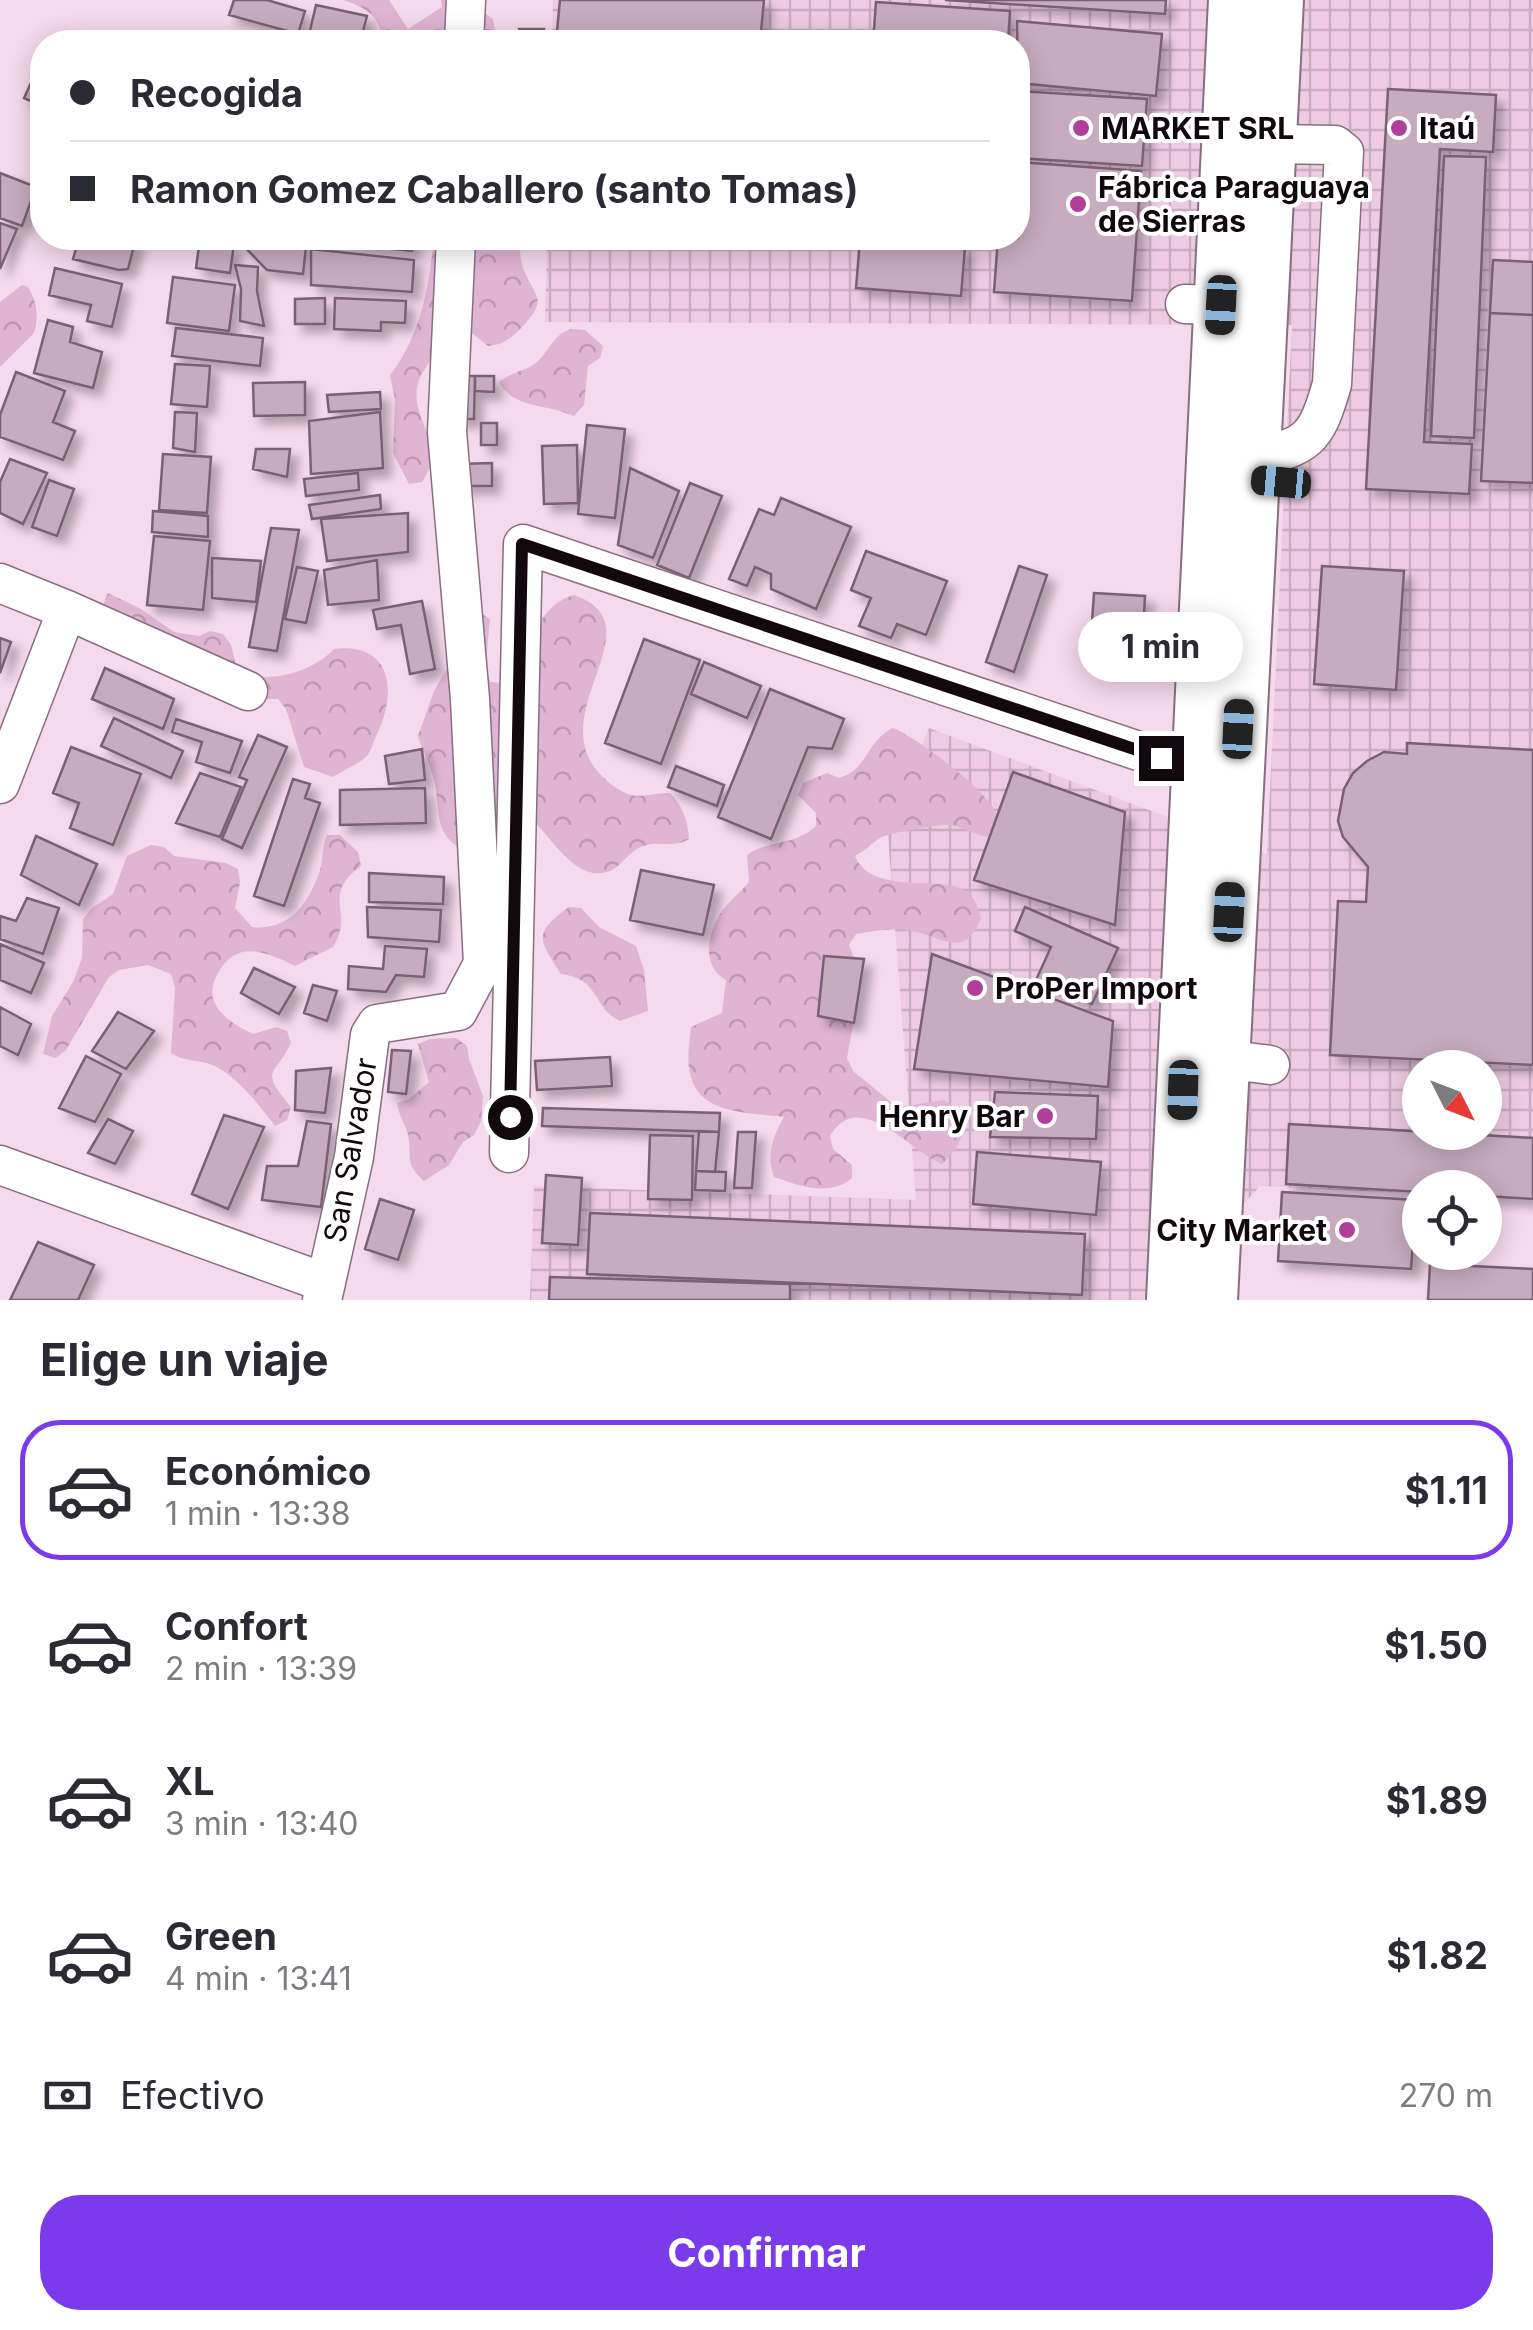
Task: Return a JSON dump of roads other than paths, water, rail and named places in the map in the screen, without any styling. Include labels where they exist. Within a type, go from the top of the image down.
[{"type":"highway","points":[[1172,1300],[1226,1060],[1198,771],[1251,474],[1203,304],[1235,0]]},
{"type":"highway","points":[[1211,1300],[1277,0]]},
{"type":"street","points":[[465,30],[466,0]]},
{"type":"street","points":[[1251,474],[1310,436],[1324,411],[1332,384],[1344,152],[1335,145],[1270,144]]},
{"type":"street","name":"San Salvador","points":[[324,1292],[354,1157],[366,1052],[377,1024],[458,1012],[483,964],[470,698],[447,432],[455,250]]},
{"type":"street","points":[[509,1153],[522,544],[1198,771]]},
{"type":"street","points":[[0,584],[248,691]]},
{"type":"street","points":[[0,784],[67,610]]},
{"type":"street","points":[[0,1165],[324,1292]]},
{"type":"place","name":"MARKET SRL","points":[[1081,128]]},
{"type":"place","name":"Itaú","points":[[1399,128]]},
{"type":"place","name":"Fábrica Paraguaya de Sierras","points":[[1078,204]]},
{"type":"place","name":"ProPer Import","points":[[975,988]]},
{"type":"place","name":"Henry Bar","points":[[1045,1116]]},
{"type":"place","name":"City Market","points":[[1347,1230]]}]
